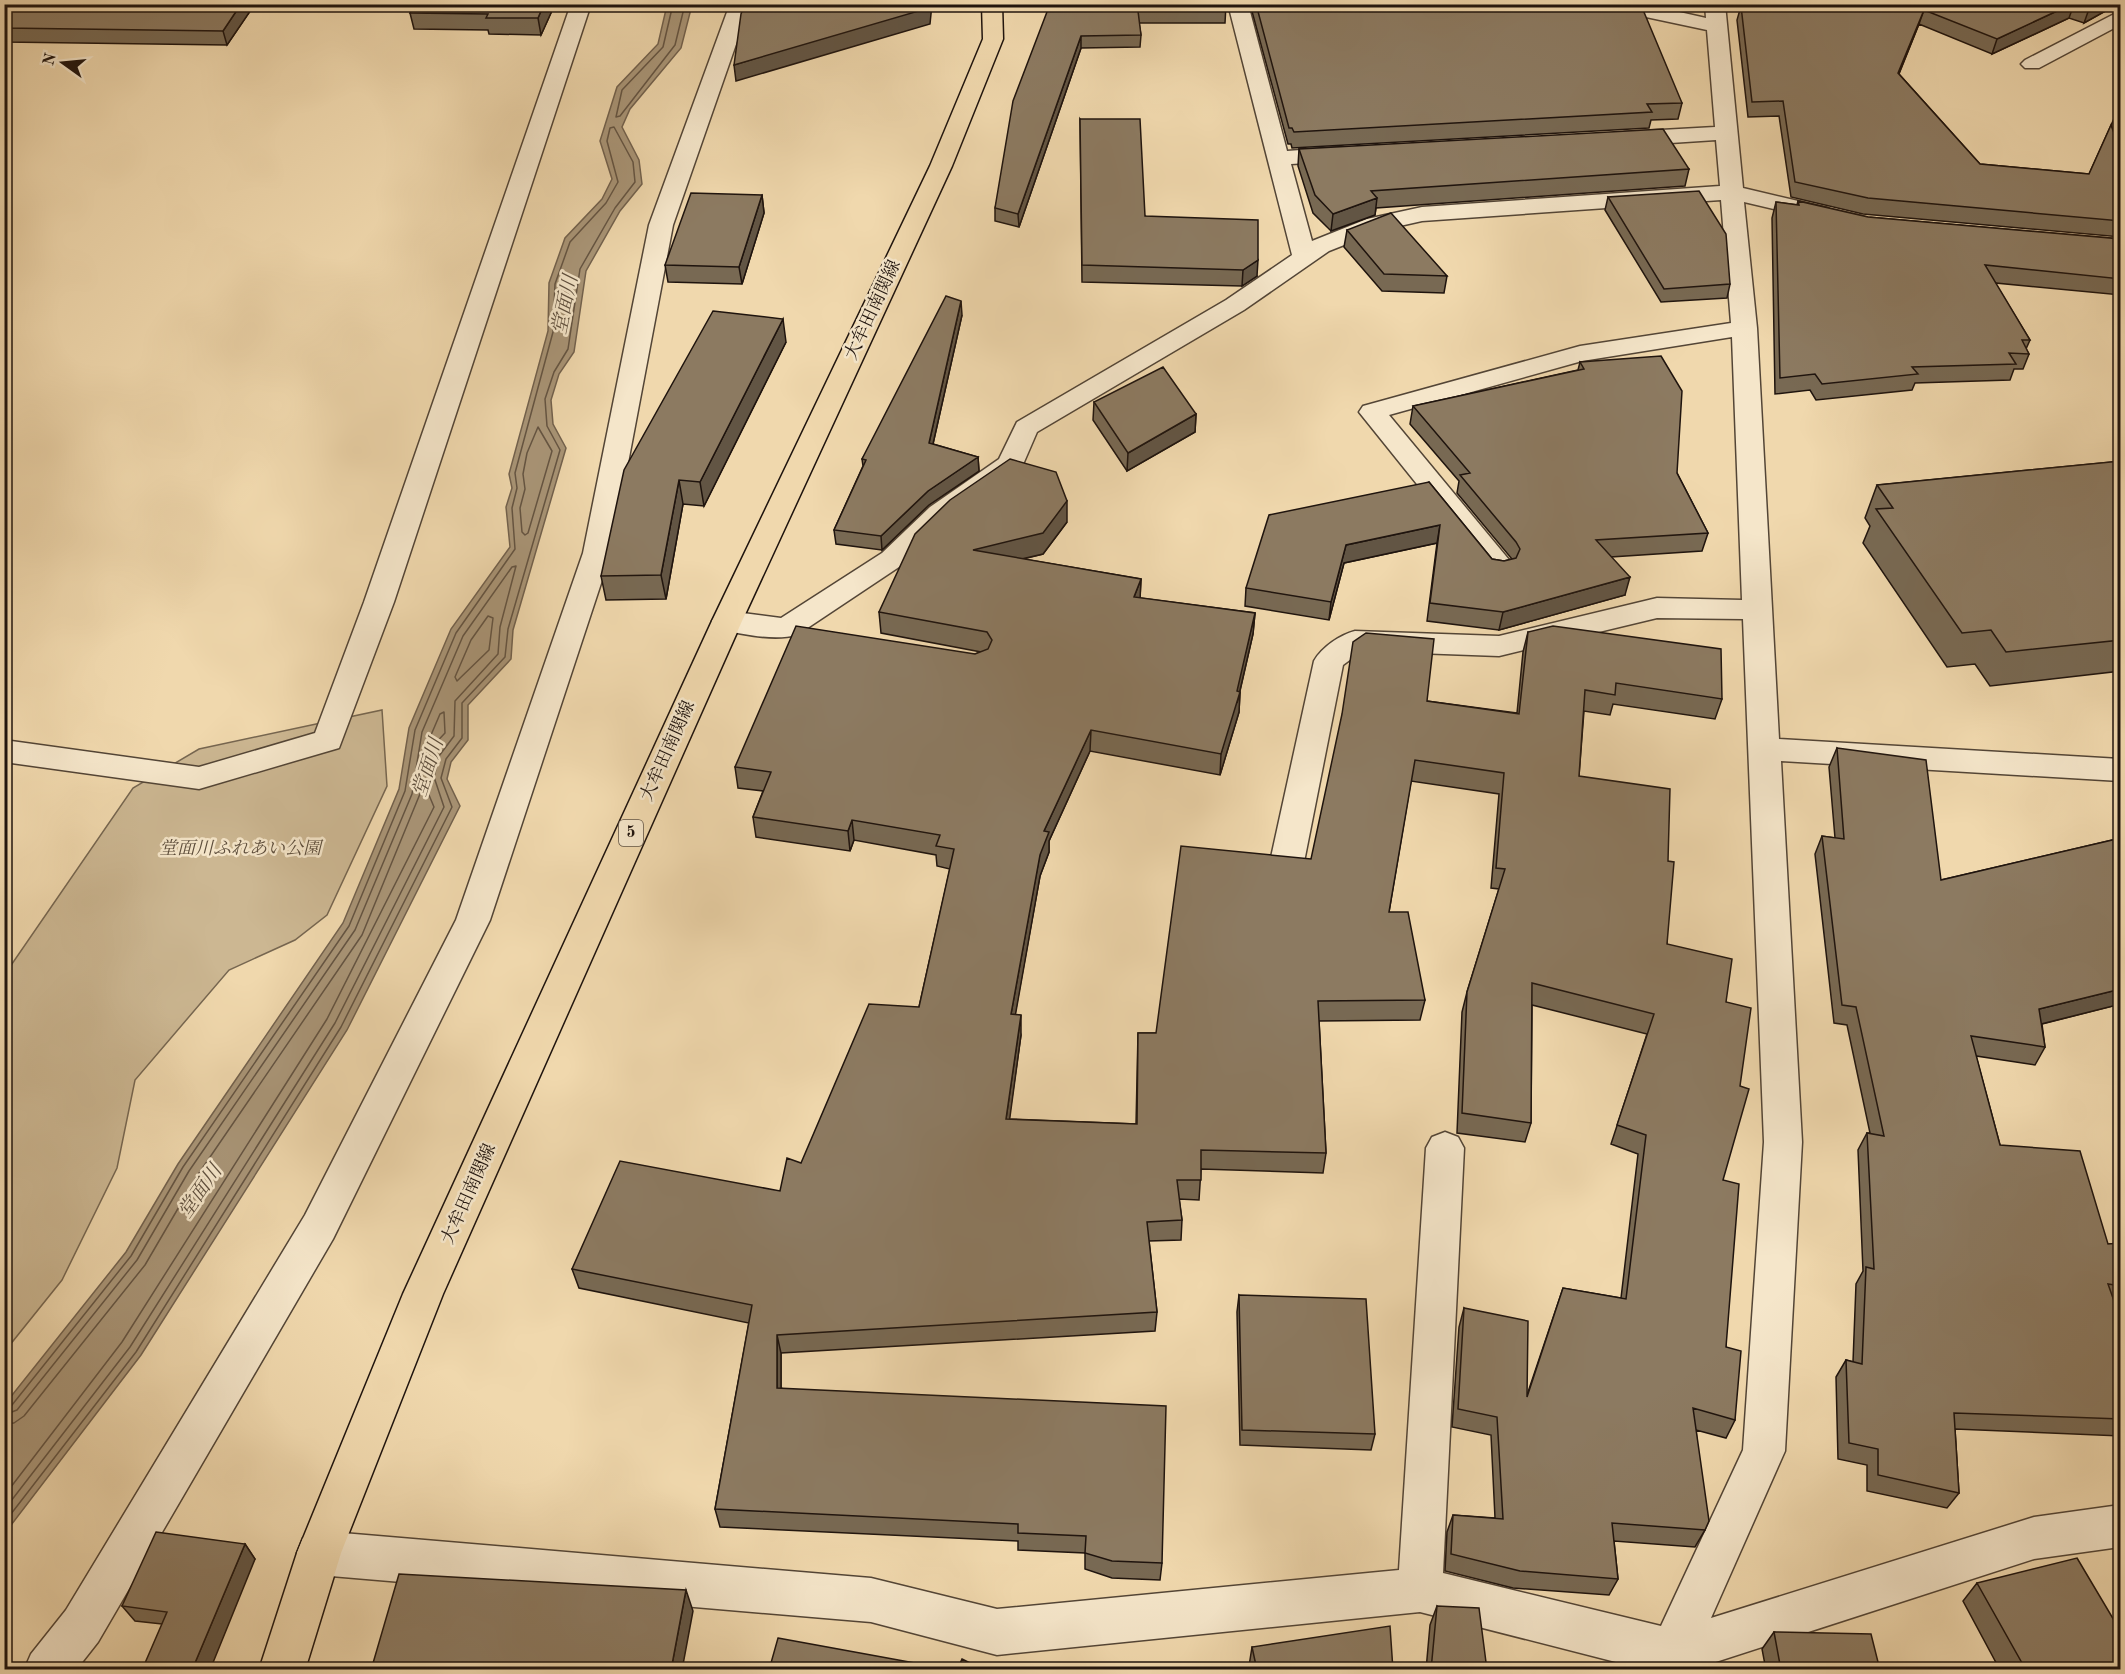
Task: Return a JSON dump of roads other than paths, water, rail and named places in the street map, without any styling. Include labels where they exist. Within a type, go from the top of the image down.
[{"type":"main road","name":"大牟田南関線","points":[[282,1670],[319,1553],[423,1294],[727,621],[941,166],[993,39],[992,4]]},
{"type":"street","points":[[4,751],[199,778],[328,740],[379,602],[581,4]]},
{"type":"street","points":[[47,1670],[82,1626],[319,1227],[473,920],[597,553],[661,225],[740,4]]},
{"type":"street","points":[[1238,4],[1304,257]]},
{"type":"street","points":[[1613,4],[1716,15],[1724,133],[1743,328],[1766,749],[1783,1142],[1764,1451],[1669,1661]]},
{"type":"street","points":[[2032,64],[2121,17]]},
{"type":"street","points":[[1607,140],[1724,133]]},
{"type":"street","points":[[1278,158],[1360,153]]},
{"type":"street","points":[[786,627],[891,559],[940,513],[1011,463],[1026,428],[1235,305],[1321,246],[1375,224],[1422,213],[1731,192],[1841,218]]},
{"type":"street","points":[[1500,568],[1372,412],[1580,354],[1743,328]]},
{"type":"street","points":[[1287,862],[1329,661],[1355,641],[1499,646],[1657,608],[1759,610]]},
{"type":"street","points":[[727,621],[786,627],[830,636]]},
{"type":"street","points":[[1766,749],[2121,770]]},
{"type":"street","points":[[1420,1590],[1445,1149]]},
{"type":"street","points":[[319,1553],[871,1600],[997,1632],[1420,1590],[1669,1661],[2034,1538],[2121,1526]]},
{"type":"water","name":"堂面川","points":[[667,5],[692,5],[681,48],[630,109],[622,127],[639,160],[642,184],[620,211],[586,271],[574,352],[559,374],[551,400],[553,424],[566,448],[513,630],[511,659],[468,705],[468,740],[451,762],[447,779],[460,806],[347,1030],[141,1355],[5,1533],[5,1404],[126,1252],[178,1164],[343,923],[399,789],[409,728],[451,629],[510,547],[506,507],[512,488],[509,474],[548,331],[549,283],[565,238],[602,199],[612,179],[600,141],[617,87],[658,44]]},
{"type":"park label","name":"堂面川ふれあい公園","points":[[240,849]]}]
